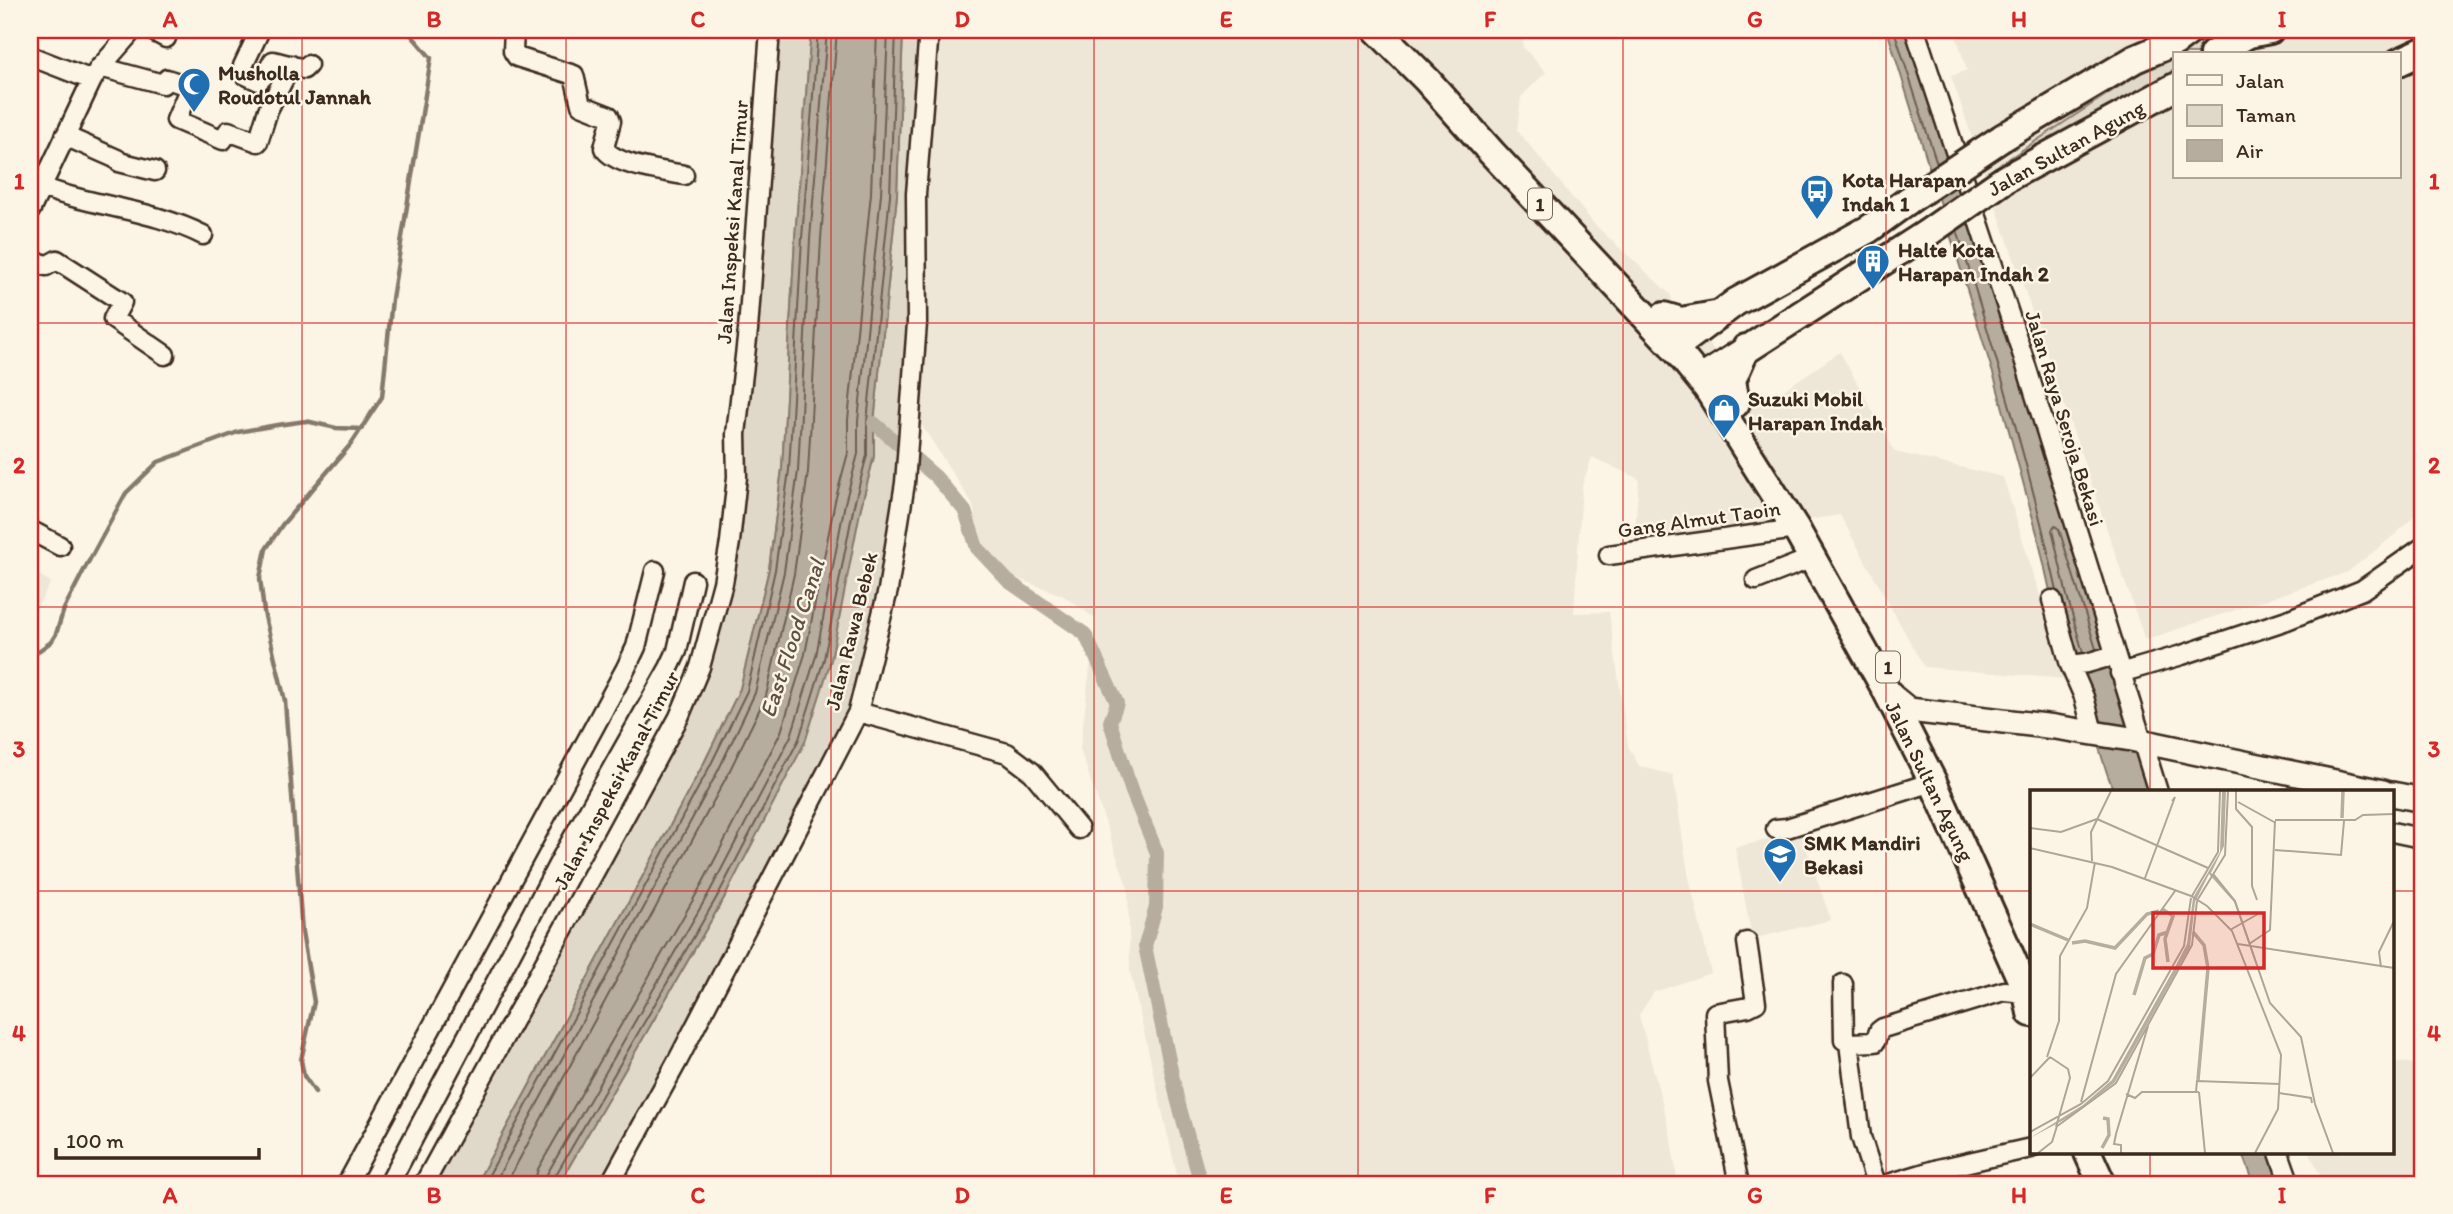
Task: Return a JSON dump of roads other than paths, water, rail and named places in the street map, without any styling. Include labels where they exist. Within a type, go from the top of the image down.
[{"type":"highway","name":"Jalan Sultan Agung","points":[[1377,30],[1681,343]]},
{"type":"highway","name":"Jalan Sultan Agung","points":[[1403,30],[1664,316],[1706,376],[1887,692],[1933,782],[2030,991]]},
{"type":"highway","points":[[2135,59],[2166,30]]},
{"type":"highway","name":"Jalan Sultan Agung","points":[[1681,343],[1720,314],[1869,229],[2002,138],[2135,59],[2175,42],[2191,30]]},
{"type":"highway","points":[[2217,52],[2249,34],[2270,30]]},
{"type":"highway","points":[[2400,62],[2423,51]]},
{"type":"highway","name":"Jalan Sultan Agung","points":[[1706,376],[1926,234],[2005,179],[2173,88]]},
{"type":"highway","points":[[1664,316],[1681,321],[1720,314]]},
{"type":"highway","points":[[1736,403],[1732,380],[1746,348]]},
{"type":"highway","name":"Jalan Sultan Agung","points":[[1706,376],[1736,403],[1800,509],[1889,669],[1989,872],[2030,991]]},
{"type":"highway","points":[[2088,1154],[2102,1184]]},
{"type":"highway","points":[[2105,1154],[2116,1184]]},
{"type":"main road","points":[[1887,692],[1909,710],[2092,732],[2359,790]]},
{"type":"main road","points":[[2394,794],[2423,800]]},
{"type":"street","points":[[30,211],[35,184],[65,136],[96,73],[133,30]]},
{"type":"street","points":[[30,56],[96,73],[163,84],[167,79],[190,87],[176,120],[223,140],[228,131],[258,142],[268,110],[299,65],[273,61],[259,81],[244,74],[243,66],[260,30]]},
{"type":"street","points":[[514,30],[513,51],[517,57],[574,75],[582,105],[609,116],[611,121],[604,148],[609,156],[684,175]]},
{"type":"street","name":"Jalan Inspeksi Kanal Timur","points":[[425,1184],[679,717],[700,667],[723,583],[737,477],[736,434],[748,330],[770,30]]},
{"type":"street","name":"Jalan Rawa Bebek","points":[[610,1184],[683,1050],[858,712],[888,590],[905,483],[917,323],[916,194],[929,30]]},
{"type":"street","name":"Jalan Raya Seroja Bekasi","points":[[1915,30],[2019,343],[2136,740],[2157,790]]},
{"type":"street","points":[[65,136],[119,162],[155,171]]},
{"type":"street","points":[[35,184],[73,198],[175,223],[203,235]]},
{"type":"street","points":[[30,257],[48,266],[56,260],[122,302],[113,319],[165,355]]},
{"type":"street","name":"Gang Almut Taoin","points":[[1609,555],[1796,529]]},
{"type":"street","points":[[30,530],[60,546]]},
{"type":"street","points":[[2079,664],[2115,662],[2264,628],[2362,590],[2423,547]]},
{"type":"street","points":[[1755,580],[1812,558]]},
{"type":"street","points":[[347,1184],[626,668],[636,647],[655,571]]},
{"type":"street","points":[[389,1184],[561,859],[669,668],[677,651],[693,582]]},
{"type":"street","points":[[2052,600],[2079,664],[2092,732]]},
{"type":"street","points":[[858,712],[1007,752],[1032,772],[1079,829]]},
{"type":"street","points":[[1776,829],[1787,828],[1933,782]]},
{"type":"street","points":[[2394,832],[2421,838]]},
{"type":"street","points":[[1739,1184],[1718,1082],[1715,1013],[1756,1003],[1747,942]]},
{"type":"street","points":[[1843,984],[1844,1037],[1849,1044],[1861,1137],[1876,1184]]},
{"type":"street","points":[[1849,1044],[1875,1042],[1883,1028],[2004,991],[2030,991]]},
{"type":"street","points":[[1888,1184],[1938,1169],[2030,1148]]},
{"type":"street","points":[[2279,1154],[2290,1184]]},
{"type":"water","name":"East Flood Canal","points":[[811,30],[903,30],[897,195],[874,423],[874,456],[861,507],[831,660],[805,742],[724,898],[559,1184],[476,1184],[704,763],[740,689],[769,569],[782,469],[795,238]]},
{"type":"water","points":[[1887,30],[1915,30],[2157,790],[2113,790],[2052,600],[2038,537],[1996,383]]},
{"type":"water","points":[[2243,1154],[2280,1154],[2291,1184],[2254,1184]]},
{"type":"waterway","points":[[315,1092],[304,1076],[301,1060],[314,1002],[302,932],[285,701],[264,612],[260,578],[266,549],[282,525],[351,444],[382,397],[392,299],[431,58],[407,30]]},
{"type":"waterway","points":[[30,657],[51,642],[56,634],[64,609],[126,493],[158,462],[238,432],[277,425],[306,421],[336,428],[362,429]]},
{"type":"waterway","points":[[874,423],[936,477],[965,511],[977,548],[1008,581],[1085,634],[1117,703],[1110,722],[1131,789],[1157,853],[1156,907],[1145,946],[1177,1098],[1201,1184]]},
{"type":"place","name":"Musholla Roudotul Jannah","points":[[194,114]]},
{"type":"place","name":"Kota Harapan Indah 1","points":[[1817,221]]},
{"type":"place","name":"Halte Kota Harapan Indah 2","points":[[1873,291]]},
{"type":"place","name":"Suzuki Mobil Harapan Indah","points":[[1724,440]]},
{"type":"place","name":"SMK Mandiri Bekasi","points":[[1780,884]]}]
